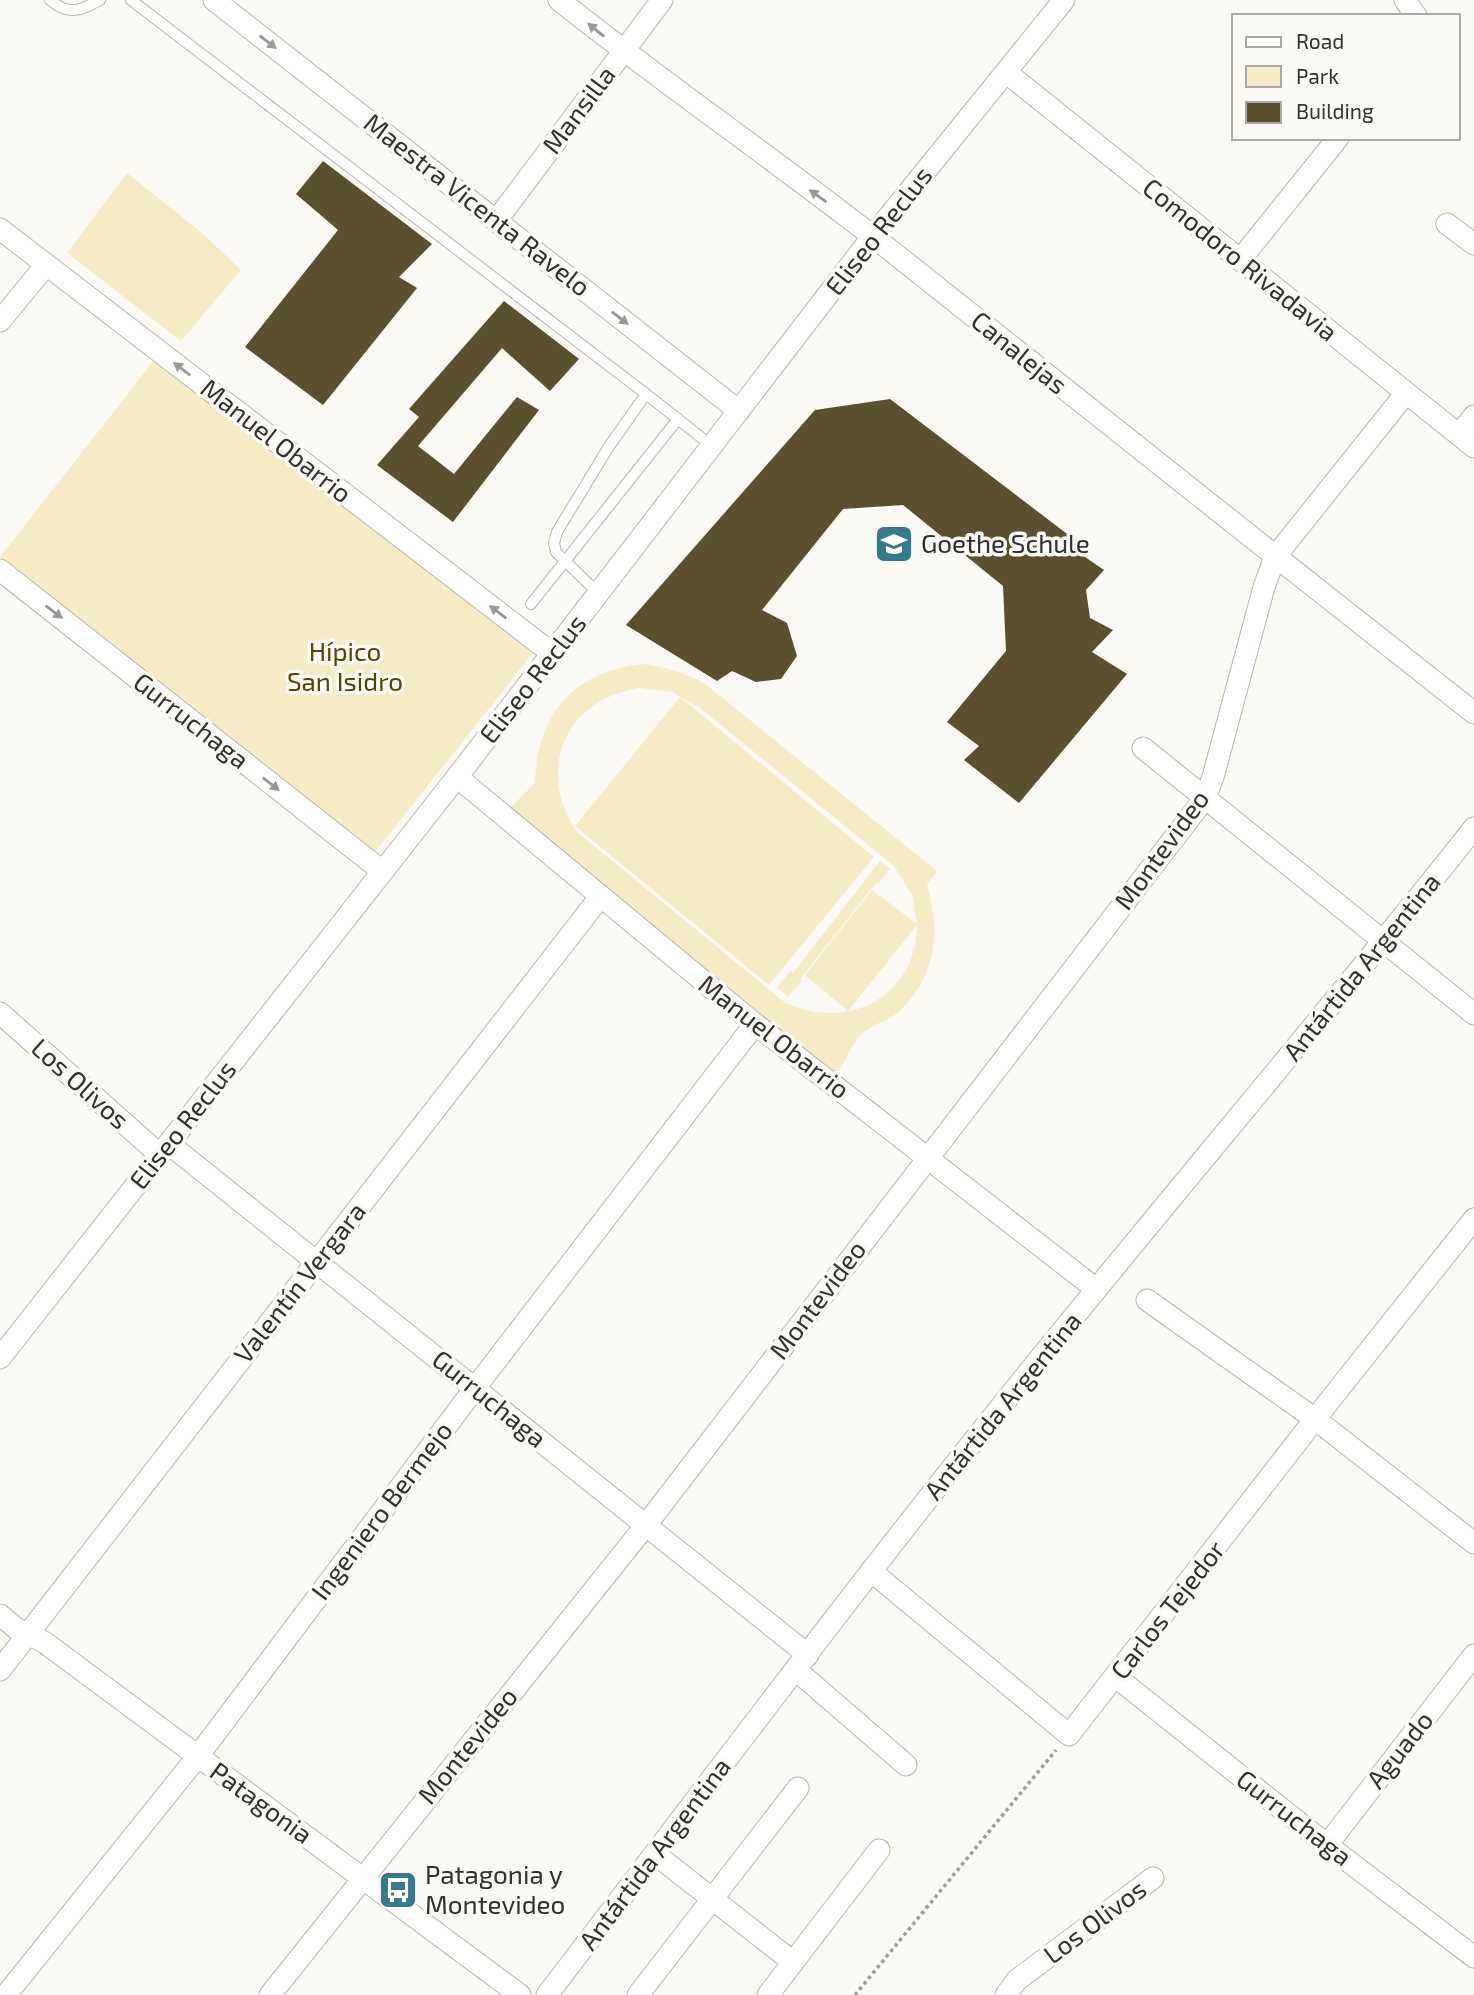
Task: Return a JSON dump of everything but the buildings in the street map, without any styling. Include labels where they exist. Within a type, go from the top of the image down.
[{"type":"street","name":"Maestra Vicenta Ravelo","points":[[214,0],[239,7],[496,221],[739,411]]},
{"type":"street","name":"Canalejas","points":[[559,0],[623,51],[873,236],[1474,713]]},
{"type":"street","name":"Mansilla","points":[[496,221],[662,0]]},
{"type":"street","name":"Eliseo Reclus","points":[[0,1358],[553,654],[873,236],[1065,0]]},
{"type":"street","name":"Comodoro Rivadavia","points":[[1007,73],[1466,440]]},
{"type":"street","points":[[1240,260],[1336,140]]},
{"type":"street","points":[[1447,224],[1474,244]]},
{"type":"street","name":"Manuel Obarrio","points":[[0,229],[553,654]]},
{"type":"street","points":[[0,321],[46,265]]},
{"type":"street","points":[[1275,557],[1406,393]]},
{"type":"street","points":[[1466,440],[1474,416]]},
{"type":"street","name":"Montevideo","points":[[270,1995],[646,1525],[1205,798],[1264,587],[1275,557]]},
{"type":"street","name":"Gurruchaga","points":[[0,570],[382,871]]},
{"type":"street","points":[[1143,748],[1474,1014]]},
{"type":"street","name":"Manuel Obarrio","points":[[457,777],[755,1024],[1097,1289]]},
{"type":"street","name":"Antártida Argentina","points":[[547,1995],[871,1571],[1097,1289],[1384,943],[1474,828]]},
{"type":"street","name":"Valentín Vergara","points":[[0,1670],[600,897]]},
{"type":"street","name":"Los Olivos","points":[[0,1013],[164,1150]]},
{"type":"street","name":"Ingeniero Bermejo","points":[[6,1995],[198,1756],[475,1388],[755,1024]]},
{"type":"street","name":"Gurruchaga","points":[[164,1150],[317,1262],[646,1525],[802,1662],[906,1765]]},
{"type":"street","name":"Carlos Tejedor","points":[[1069,1735],[1474,1219]]},
{"type":"street","points":[[1147,1300],[1315,1419],[1474,1543]]},
{"type":"street","points":[[871,1571],[1069,1735]]},
{"type":"street","name":"Patagonia","points":[[0,1615],[17,1629],[44,1642],[520,1995]]},
{"type":"street","name":"Aguado","points":[[1327,1845],[1474,1655]]},
{"type":"street","name":"Gurruchaga","points":[[1116,1677],[1327,1845],[1474,1957]]},
{"type":"street","points":[[638,1995],[798,1788]]},
{"type":"street","points":[[768,1995],[879,1850]]},
{"type":"street","points":[[655,1854],[793,1962]]},
{"type":"street","name":"Los Olivos","points":[[1006,1995],[1017,1980],[1153,1878]]},
{"type":"lane","points":[[50,0],[72,12],[100,0]]},
{"type":"lane","points":[[131,0],[712,446]]},
{"type":"lane","points":[[599,594],[555,552],[554,543],[557,532],[608,448],[646,394]]},
{"type":"lane","points":[[531,604],[678,419]]},
{"type":"path","points":[[855,1995],[1069,1735]]},
{"type":"green space","points":[[127,173],[202,233],[241,270],[181,341],[67,253]]},
{"type":"green space","name":"Hípico San Isidro","points":[[155,359],[533,653],[375,852],[0,557]]},
{"type":"green space","points":[[651,665],[682,673],[705,684],[937,871],[927,885],[934,920],[934,937],[932,954],[920,986],[897,1013],[860,1036],[835,1077],[507,811],[535,783],[537,758],[543,736],[563,701],[578,687],[596,676],[618,669]],"holes":[[[640,688],[672,692],[700,708],[894,866],[912,895],[917,924],[872,890],[805,975],[848,1011],[831,1013],[808,1010],[784,1002],[577,832],[565,808],[559,784],[559,762],[565,740],[576,722],[593,706],[614,695]],[[917,925],[914,950],[905,972],[891,989],[874,1002],[848,1011]]]},
{"type":"green space","points":[[680,697],[874,857],[769,985],[575,826]]},
{"type":"green space","points":[[880,861],[890,869],[878,884],[876,883],[788,997],[777,988],[790,971],[793,973]]},
{"type":"place","name":"Goethe Schule","points":[[894,544]]},
{"type":"place","name":"Patagonia y Montevideo","points":[[398,1890]]}]
